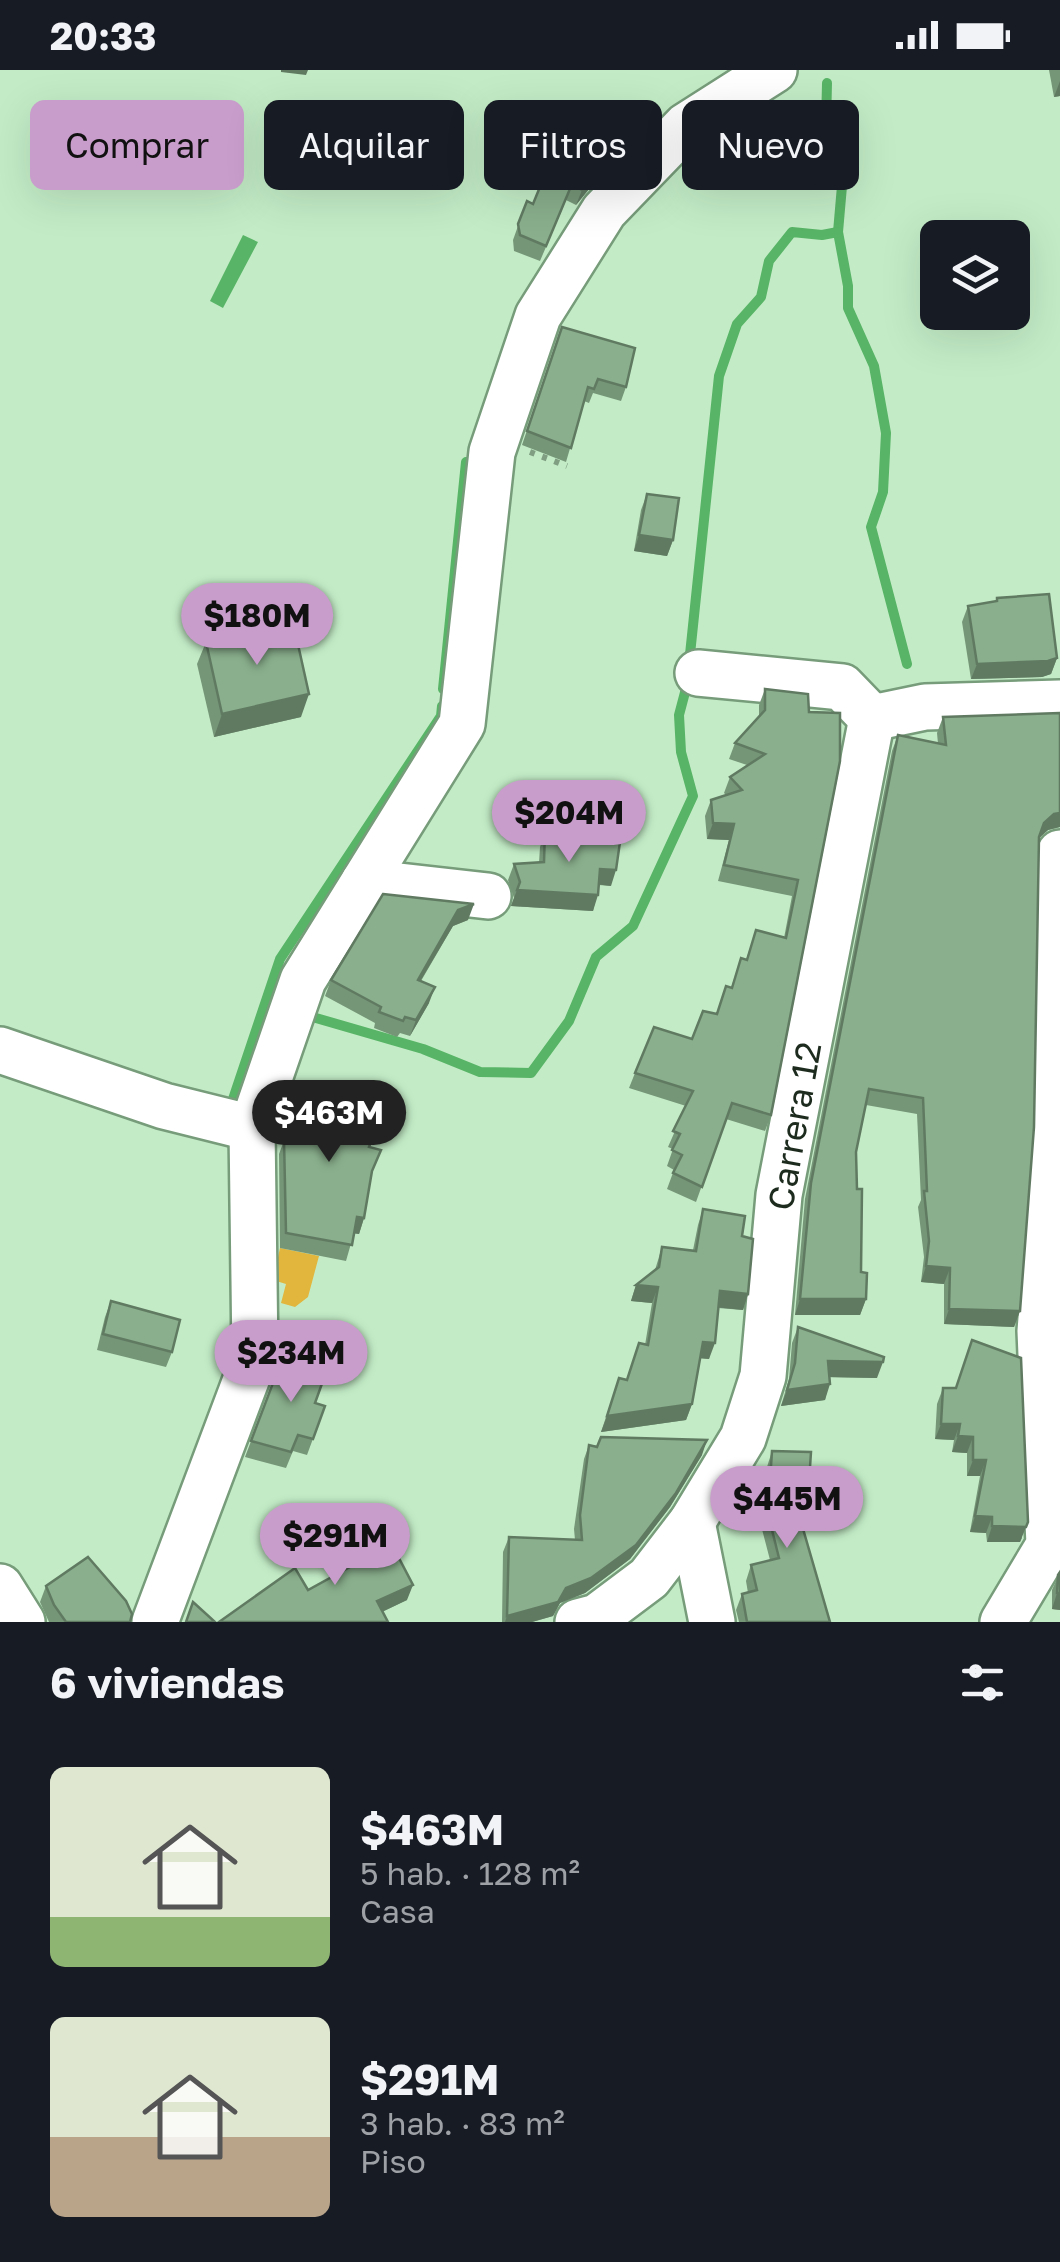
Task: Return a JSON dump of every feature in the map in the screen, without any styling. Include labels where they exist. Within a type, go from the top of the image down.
[{"type":"street","points":[[155,1622],[255,1356],[252,1128],[303,980],[462,724],[492,452],[538,316],[604,211],[686,126],[774,70]]},
{"type":"street","points":[[698,674],[842,687],[872,718],[925,707],[1060,703]]},
{"type":"street","name":"Carrera 12","points":[[578,1622],[597,1617],[649,1578],[692,1522],[744,1438],[763,1376],[779,1195],[872,718]]},
{"type":"street","points":[[1004,1622],[1049,1545],[1040,1331],[1055,1144],[1060,853]]},
{"type":"street","points":[[364,882],[488,896]]},
{"type":"street","points":[[0,1050],[164,1106],[252,1128]]},
{"type":"street","points":[[692,1522],[712,1622]]},
{"type":"street","points":[[0,1587],[22,1622]]},
{"type":"shaded area","points":[[243,235],[258,242],[223,308],[210,301]]},
{"type":"shaded area","points":[[280,1248],[319,1256],[308,1297],[295,1307],[281,1303],[286,1284],[273,1280]]},
{"type":"building","points":[[539,190],[569,190],[546,246],[520,235],[518,224],[527,201],[533,204]]},
{"type":"building","points":[[562,327],[635,348],[626,387],[598,379],[594,389],[588,387],[571,448],[527,431]]},
{"type":"building","points":[[647,494],[679,498],[673,540],[639,535]]},
{"type":"building","points":[[1049,594],[1057,658],[977,664],[968,606],[997,598]]},
{"type":"building","points":[[293,622],[309,694],[222,714],[206,642]]},
{"type":"building","points":[[765,689],[808,694],[809,712],[840,713],[840,761],[771,1115],[732,1103],[702,1187],[673,1173],[682,1155],[672,1150],[680,1134],[673,1131],[693,1091],[635,1073],[654,1027],[692,1039],[703,1011],[717,1014],[726,986],[732,988],[741,958],[747,960],[756,930],[786,938],[798,880],[724,865],[734,824],[713,823],[711,800],[742,790],[730,777],[765,754],[735,743],[765,710]]},
{"type":"building","points":[[1060,713],[1060,813],[1044,823],[1039,837],[1034,1127],[1020,1311],[949,1309],[950,1268],[926,1266],[929,1241],[923,1098],[869,1089],[856,1152],[857,1189],[862,1189],[861,1272],[867,1273],[866,1299],[800,1299],[811,1183],[898,735],[946,745],[943,717]]},
{"type":"building","points":[[545,831],[620,842],[616,870],[600,869],[598,895],[517,890],[520,882],[514,864],[544,862]]},
{"type":"building","points":[[383,894],[474,904],[458,910],[418,980],[435,987],[416,1020],[405,1017],[403,1021],[379,1012],[381,1007],[331,980]]},
{"type":"building","points":[[305,1084],[384,1108],[369,1147],[381,1150],[372,1171],[364,1218],[357,1217],[352,1245],[286,1233],[284,1139]]},
{"type":"building","points":[[703,1209],[745,1216],[742,1236],[753,1239],[748,1294],[720,1291],[715,1343],[703,1342],[692,1404],[607,1416],[619,1378],[627,1380],[639,1343],[648,1345],[658,1287],[636,1285],[659,1267],[662,1247],[696,1251]]},
{"type":"building","points":[[111,1301],[180,1320],[172,1352],[103,1334]]},
{"type":"building","points":[[798,1327],[884,1357],[883,1362],[828,1361],[830,1384],[787,1390],[795,1363]]},
{"type":"building","points":[[972,1340],[1021,1358],[1026,1527],[992,1526],[992,1517],[975,1516],[986,1460],[973,1460],[973,1437],[958,1436],[960,1424],[941,1424],[943,1388],[956,1388]]},
{"type":"building","points":[[284,1354],[317,1363],[313,1374],[324,1378],[315,1403],[325,1406],[313,1439],[298,1435],[291,1452],[251,1441]]},
{"type":"building","points":[[601,1437],[707,1440],[676,1493],[636,1545],[591,1578],[566,1588],[558,1602],[507,1616],[509,1537],[582,1540],[580,1515],[589,1445],[597,1447]]},
{"type":"building","points":[[772,1451],[811,1452],[807,1513],[799,1515],[830,1622],[747,1622],[742,1594],[757,1590],[751,1565],[779,1558],[764,1498],[769,1497]]},
{"type":"building","points":[[379,1520],[413,1585],[377,1601],[388,1622],[219,1622],[295,1568],[308,1590],[357,1563],[344,1539]]},
{"type":"building","points":[[88,1557],[126,1601],[132,1614],[130,1622],[66,1622],[54,1605],[46,1586]]},
{"type":"building","points":[[193,1602],[215,1622],[186,1622]]},
{"type":"waterway","points":[[827,83],[825,167],[842,186],[838,232],[848,308],[874,366],[886,433],[883,492],[871,527],[907,664]]},
{"type":"waterway","points":[[689,664],[719,376],[737,324],[761,297],[769,261],[792,232],[838,232]]},
{"type":"waterway","points":[[443,689],[466,462]]},
{"type":"waterway","points":[[309,1016],[423,1049],[480,1072],[531,1073],[569,1021],[596,957],[633,926],[693,796],[681,752],[679,715],[688,681]]},
{"type":"waterway","points":[[230,1108],[280,959],[441,716],[442,706]]}]
